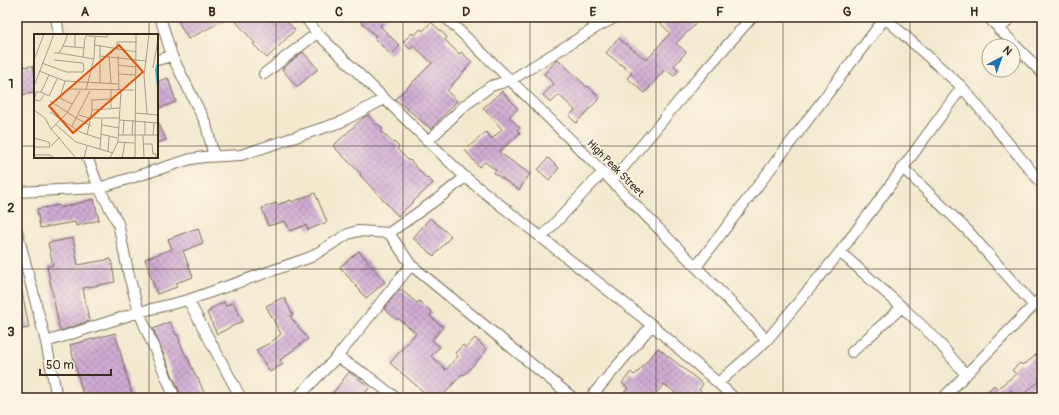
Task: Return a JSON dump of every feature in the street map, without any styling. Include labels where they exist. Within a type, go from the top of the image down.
[{"type":"street","points":[[56,17],[59,34]]},
{"type":"street","points":[[160,17],[172,56],[206,124],[214,157]]},
{"type":"street","points":[[306,17],[317,33],[465,177],[652,325],[733,398]]},
{"type":"street","name":"High Peak Street","points":[[445,17],[511,80],[612,181],[767,340]]},
{"type":"street","points":[[588,17],[597,27]]},
{"type":"street","points":[[428,141],[464,106],[491,86],[511,80],[597,27],[616,17]]},
{"type":"street","points":[[612,181],[693,84],[752,17]]},
{"type":"street","points":[[988,17],[1042,73]]},
{"type":"street","points":[[999,30],[1011,17]]},
{"type":"street","points":[[696,267],[884,18],[962,87],[1042,184]]},
{"type":"street","points":[[264,74],[317,33]]},
{"type":"street","points":[[158,60],[172,56]]},
{"type":"street","points":[[718,383],[767,340],[840,252],[962,87]]},
{"type":"street","points":[[17,192],[99,188],[191,159],[241,155],[341,122],[384,99]]},
{"type":"street","points":[[87,158],[99,188],[118,222],[129,276],[139,312],[174,398]]},
{"type":"street","points":[[903,168],[967,230],[1034,306]]},
{"type":"street","points":[[541,238],[603,172]]},
{"type":"street","points":[[46,342],[139,312],[188,300],[311,257],[348,234],[358,231],[389,233],[443,195],[465,177]]},
{"type":"street","points":[[17,231],[46,342],[57,398]]},
{"type":"street","points":[[389,233],[411,265],[573,398]]},
{"type":"street","points":[[840,252],[936,339],[966,375]]},
{"type":"street","points":[[297,398],[337,356],[411,265]]},
{"type":"street","points":[[943,398],[1042,297]]},
{"type":"street","points":[[188,300],[241,398]]},
{"type":"street","points":[[852,352],[902,307]]},
{"type":"street","points":[[590,398],[652,325]]},
{"type":"street","points":[[337,356],[365,374],[396,398]]},
{"type":"building","points":[[185,17],[230,17],[188,39],[178,21]]},
{"type":"building","points":[[234,17],[283,17],[295,30],[267,58],[253,44],[255,43],[238,24]]},
{"type":"building","points":[[356,17],[387,17],[380,26],[400,46],[391,55],[374,38],[376,36]]},
{"type":"building","points":[[655,17],[676,17],[682,23],[688,17],[703,17],[676,43],[686,52],[674,66],[679,70],[674,76],[665,69],[645,93],[627,78],[632,73],[606,53],[618,38],[647,60],[670,33]]},
{"type":"building","points":[[431,22],[447,37],[445,40],[459,54],[461,52],[472,62],[447,91],[457,101],[431,129],[395,99],[432,63],[413,45],[410,49],[403,42],[412,33],[414,35],[421,29],[423,31]]},
{"type":"building","points":[[303,52],[318,69],[297,87],[282,69]]},
{"type":"building","points":[[558,59],[600,98],[576,123],[569,116],[575,110],[559,95],[551,103],[543,95],[554,84],[544,74]]},
{"type":"building","points":[[33,66],[34,93],[20,95],[17,67]]},
{"type":"building","points":[[168,78],[176,102],[158,109],[158,87],[160,86],[158,81]]},
{"type":"building","points":[[502,91],[518,109],[509,117],[520,128],[517,130],[520,133],[499,152],[530,174],[519,190],[494,173],[496,170],[485,162],[479,167],[465,150],[486,132],[492,139],[502,129],[483,108]]},
{"type":"building","points":[[368,115],[383,129],[381,131],[399,147],[397,149],[409,161],[410,160],[427,179],[428,178],[433,183],[398,216],[360,175],[361,174],[333,146]]},
{"type":"building","points":[[158,121],[166,140],[158,143]]},
{"type":"building","points":[[548,158],[559,168],[549,180],[538,170]]},
{"type":"building","points":[[315,193],[327,222],[308,230],[306,225],[290,231],[285,221],[268,226],[262,208],[291,200],[292,202]]},
{"type":"building","points":[[94,199],[99,220],[76,226],[75,222],[40,228],[37,209],[59,205],[60,208]]},
{"type":"building","points":[[430,218],[451,236],[434,256],[413,238]]},
{"type":"building","points":[[198,228],[203,243],[183,251],[193,277],[176,283],[177,287],[157,294],[145,259],[172,249],[168,239]]},
{"type":"building","points":[[73,238],[78,265],[111,259],[115,282],[83,288],[89,321],[60,331],[47,266],[53,265],[48,243]]},
{"type":"building","points":[[359,251],[385,282],[366,298],[340,267]]},
{"type":"building","points":[[17,281],[20,281],[29,328],[17,330]]},
{"type":"building","points":[[400,289],[417,303],[419,301],[432,312],[430,316],[443,327],[432,340],[440,347],[431,356],[446,370],[458,356],[455,353],[463,345],[466,348],[475,338],[487,350],[464,375],[462,374],[441,398],[431,398],[390,363],[416,333],[384,309]]},
{"type":"building","points":[[284,297],[293,315],[290,316],[308,339],[280,360],[283,364],[270,372],[256,350],[270,343],[281,334],[266,306]]},
{"type":"building","points":[[224,302],[226,306],[233,302],[243,321],[217,334],[207,313],[211,311],[210,309]]},
{"type":"building","points":[[170,322],[197,379],[198,378],[206,398],[182,398],[153,329]]},
{"type":"building","points":[[115,333],[133,398],[84,398],[70,345]]},
{"type":"building","points":[[658,348],[703,384],[699,390],[702,392],[697,398],[682,398],[664,384],[652,398],[629,398],[623,394],[628,388],[622,383],[631,372],[634,375],[639,371]]},
{"type":"building","points":[[1042,350],[1042,379],[1019,398],[1011,390],[1004,398],[981,398],[994,385],[997,389],[1016,374],[1012,370],[1020,363],[1022,365],[1024,363],[1025,364]]},
{"type":"building","points":[[349,372],[370,387],[361,398],[329,398]]}]
